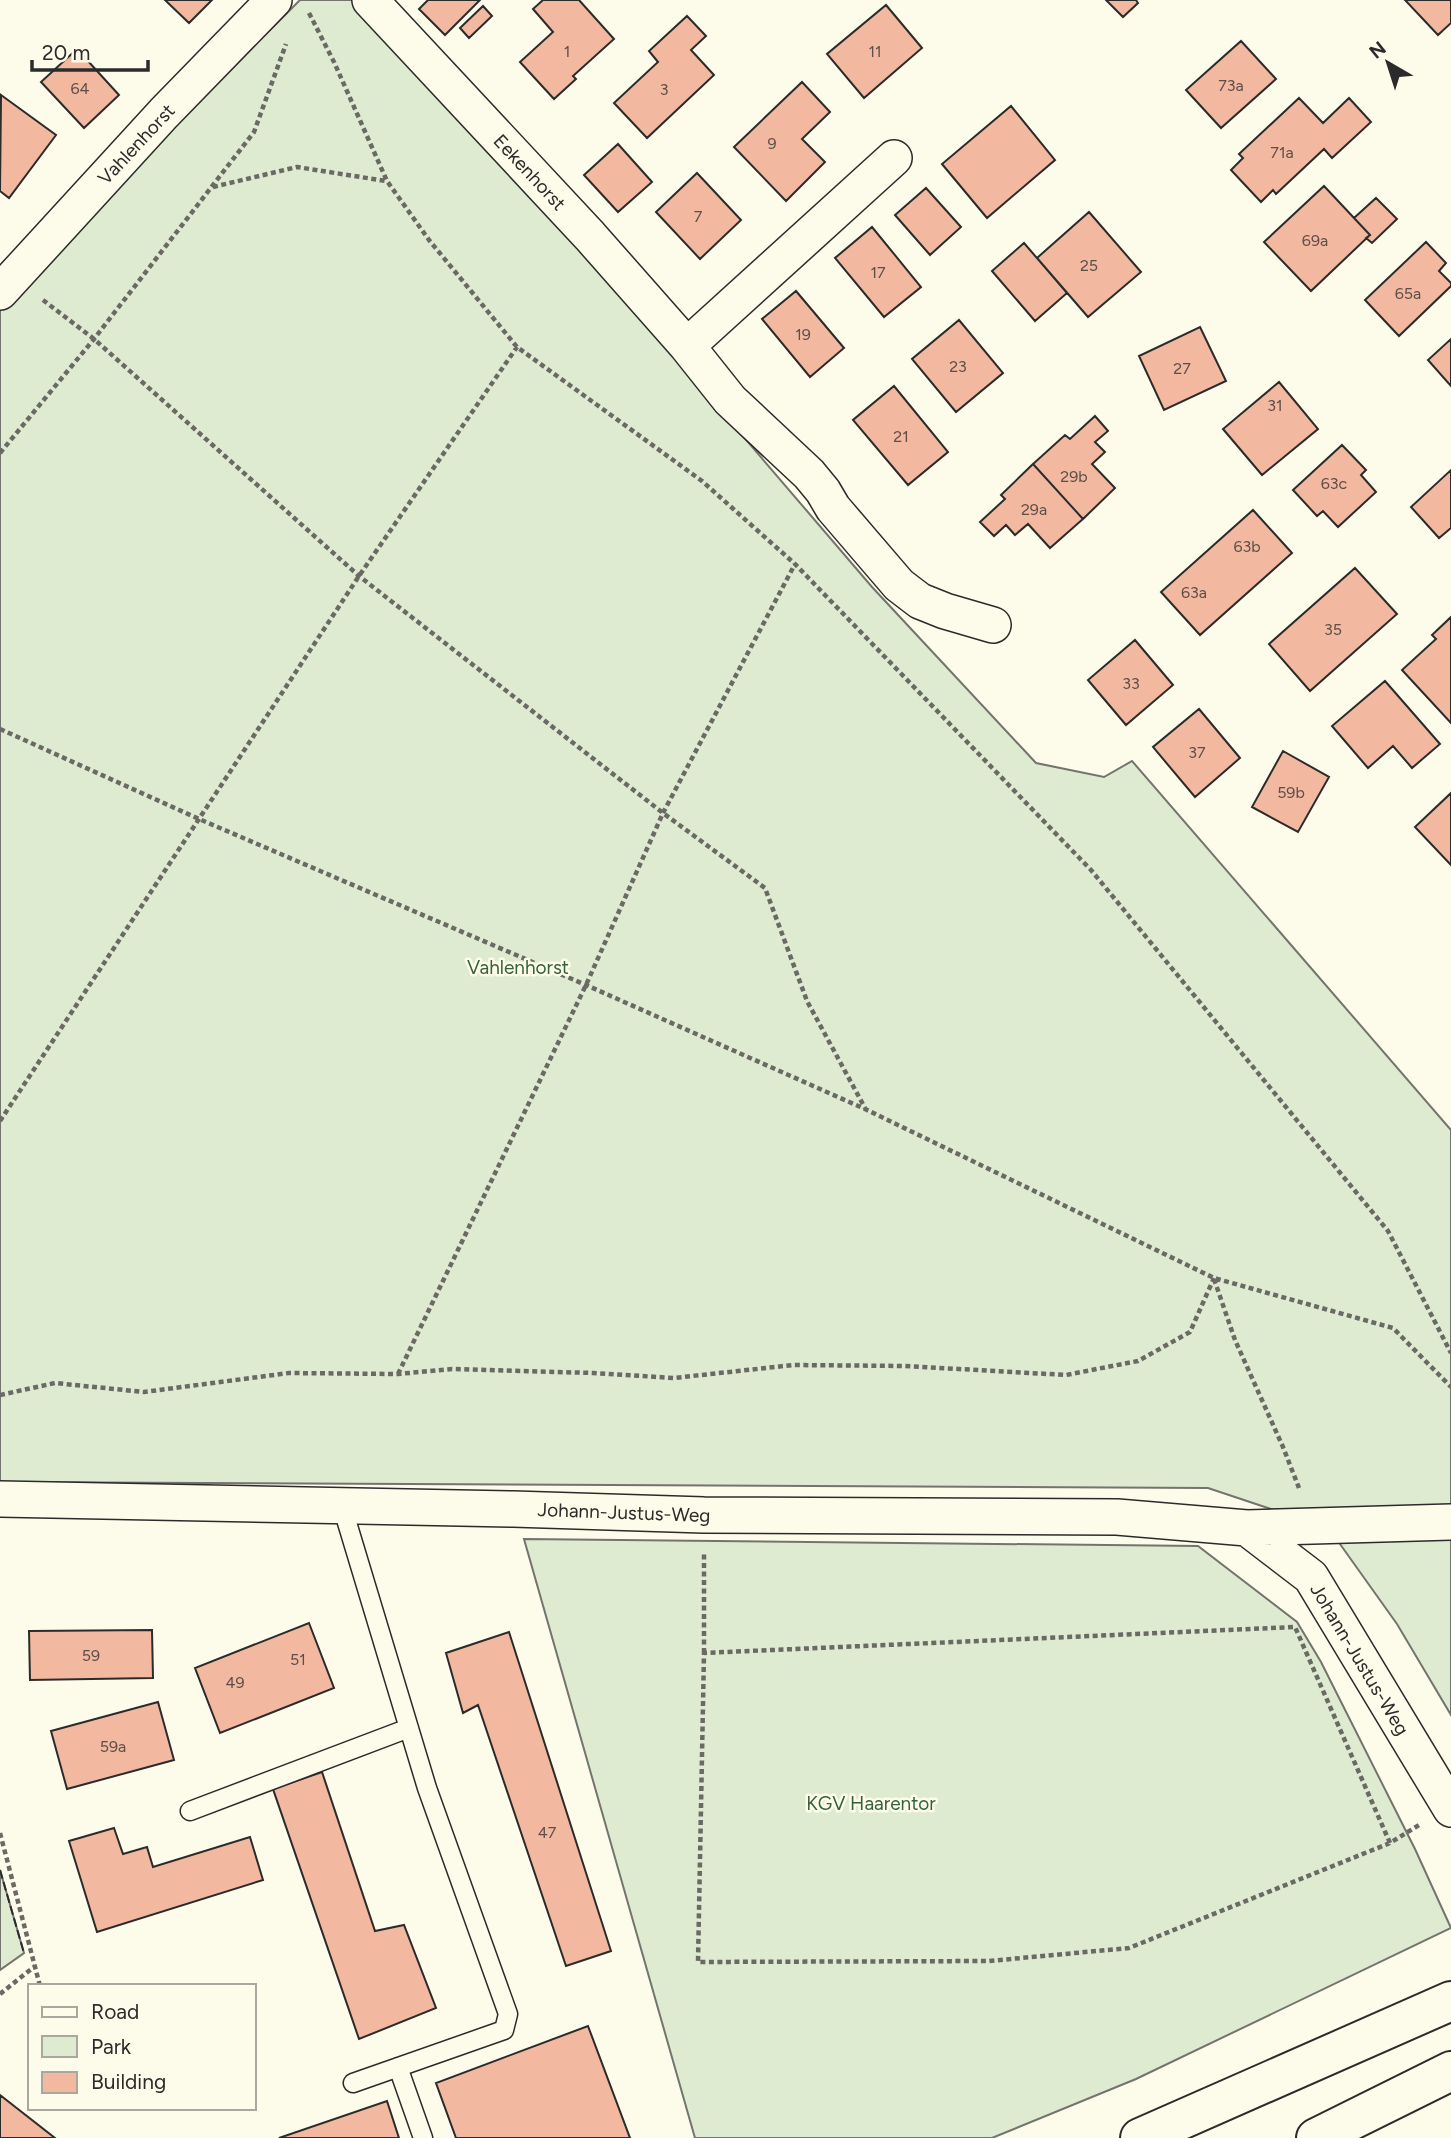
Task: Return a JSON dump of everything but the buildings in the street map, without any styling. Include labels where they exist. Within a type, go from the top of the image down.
[{"type":"highway","points":[[1140,2138],[1451,2001]]},
{"type":"highway","points":[[1316,2138],[1451,2071]]},
{"type":"street","name":"Vahlenhorst","points":[[4,278],[274,0]]},
{"type":"street","name":"Eekenhorst","points":[[370,0],[590,236],[687,346],[730,400],[809,474],[833,508],[899,586],[920,601],[993,625]]},
{"type":"street","points":[[687,346],[894,158]]},
{"type":"street","name":"Johann-Justus-Weg","points":[[0,1499],[704,1515],[1117,1517],[1247,1528],[1451,1522]]},
{"type":"street","name":"Johann-Justus-Weg","points":[[1247,1528],[1311,1577],[1451,1809]]},
{"type":"lane","points":[[342,1506],[428,1788],[508,2014],[504,2030],[353,2083]]},
{"type":"lane","points":[[190,1811],[409,1728]]},
{"type":"lane","points":[[398,2067],[423,2138]]},
{"type":"path","points":[[309,12],[387,181],[429,240],[517,347],[702,481],[795,565],[1091,870],[1388,1231],[1451,1353]]},
{"type":"path","points":[[0,453],[94,339],[254,132],[289,36]]},
{"type":"path","points":[[212,187],[297,167],[387,181]]},
{"type":"path","points":[[4,278],[94,339],[359,576],[663,813],[765,888],[807,1001],[865,1109]]},
{"type":"path","points":[[0,1121],[359,576],[517,347]]},
{"type":"path","points":[[398,1374],[586,985],[663,813],[795,565]]},
{"type":"path","points":[[0,729],[199,819],[586,985],[865,1109],[1214,1278],[1394,1328],[1451,1387]]},
{"type":"path","points":[[0,1395],[55,1383],[144,1392],[289,1373],[398,1374],[453,1369],[674,1378],[807,1365],[905,1366],[1066,1375],[1138,1361],[1190,1332],[1214,1278]]},
{"type":"path","points":[[1214,1278],[1235,1340],[1299,1489]]},
{"type":"path","points":[[704,1515],[698,1962],[989,1961],[1129,1948],[1390,1843],[1295,1627],[704,1653]]},
{"type":"path","points":[[0,1833],[40,1984]]},
{"type":"path","points":[[0,1994],[35,1966]]},
{"type":"green space","name":"Vahlenhorst","points":[[300,0],[356,0],[480,129],[872,587],[1036,763],[1104,777],[1132,761],[1451,1130],[1451,1508],[1280,1512],[1208,1488],[0,1482],[0,308],[27,273]]},
{"type":"green space","points":[[1451,1534],[1451,1715],[1397,1624],[1335,1537]]},
{"type":"green space","name":"KGV Haarentor","points":[[524,1539],[1198,1546],[1297,1622],[1321,1662],[1415,1849],[1451,1928],[1136,2079],[992,2138],[695,2138]]},
{"type":"green space","points":[[0,1870],[24,1953],[0,1970]]},
{"type":"fence","points":[[0,1870],[24,1953]]}]
